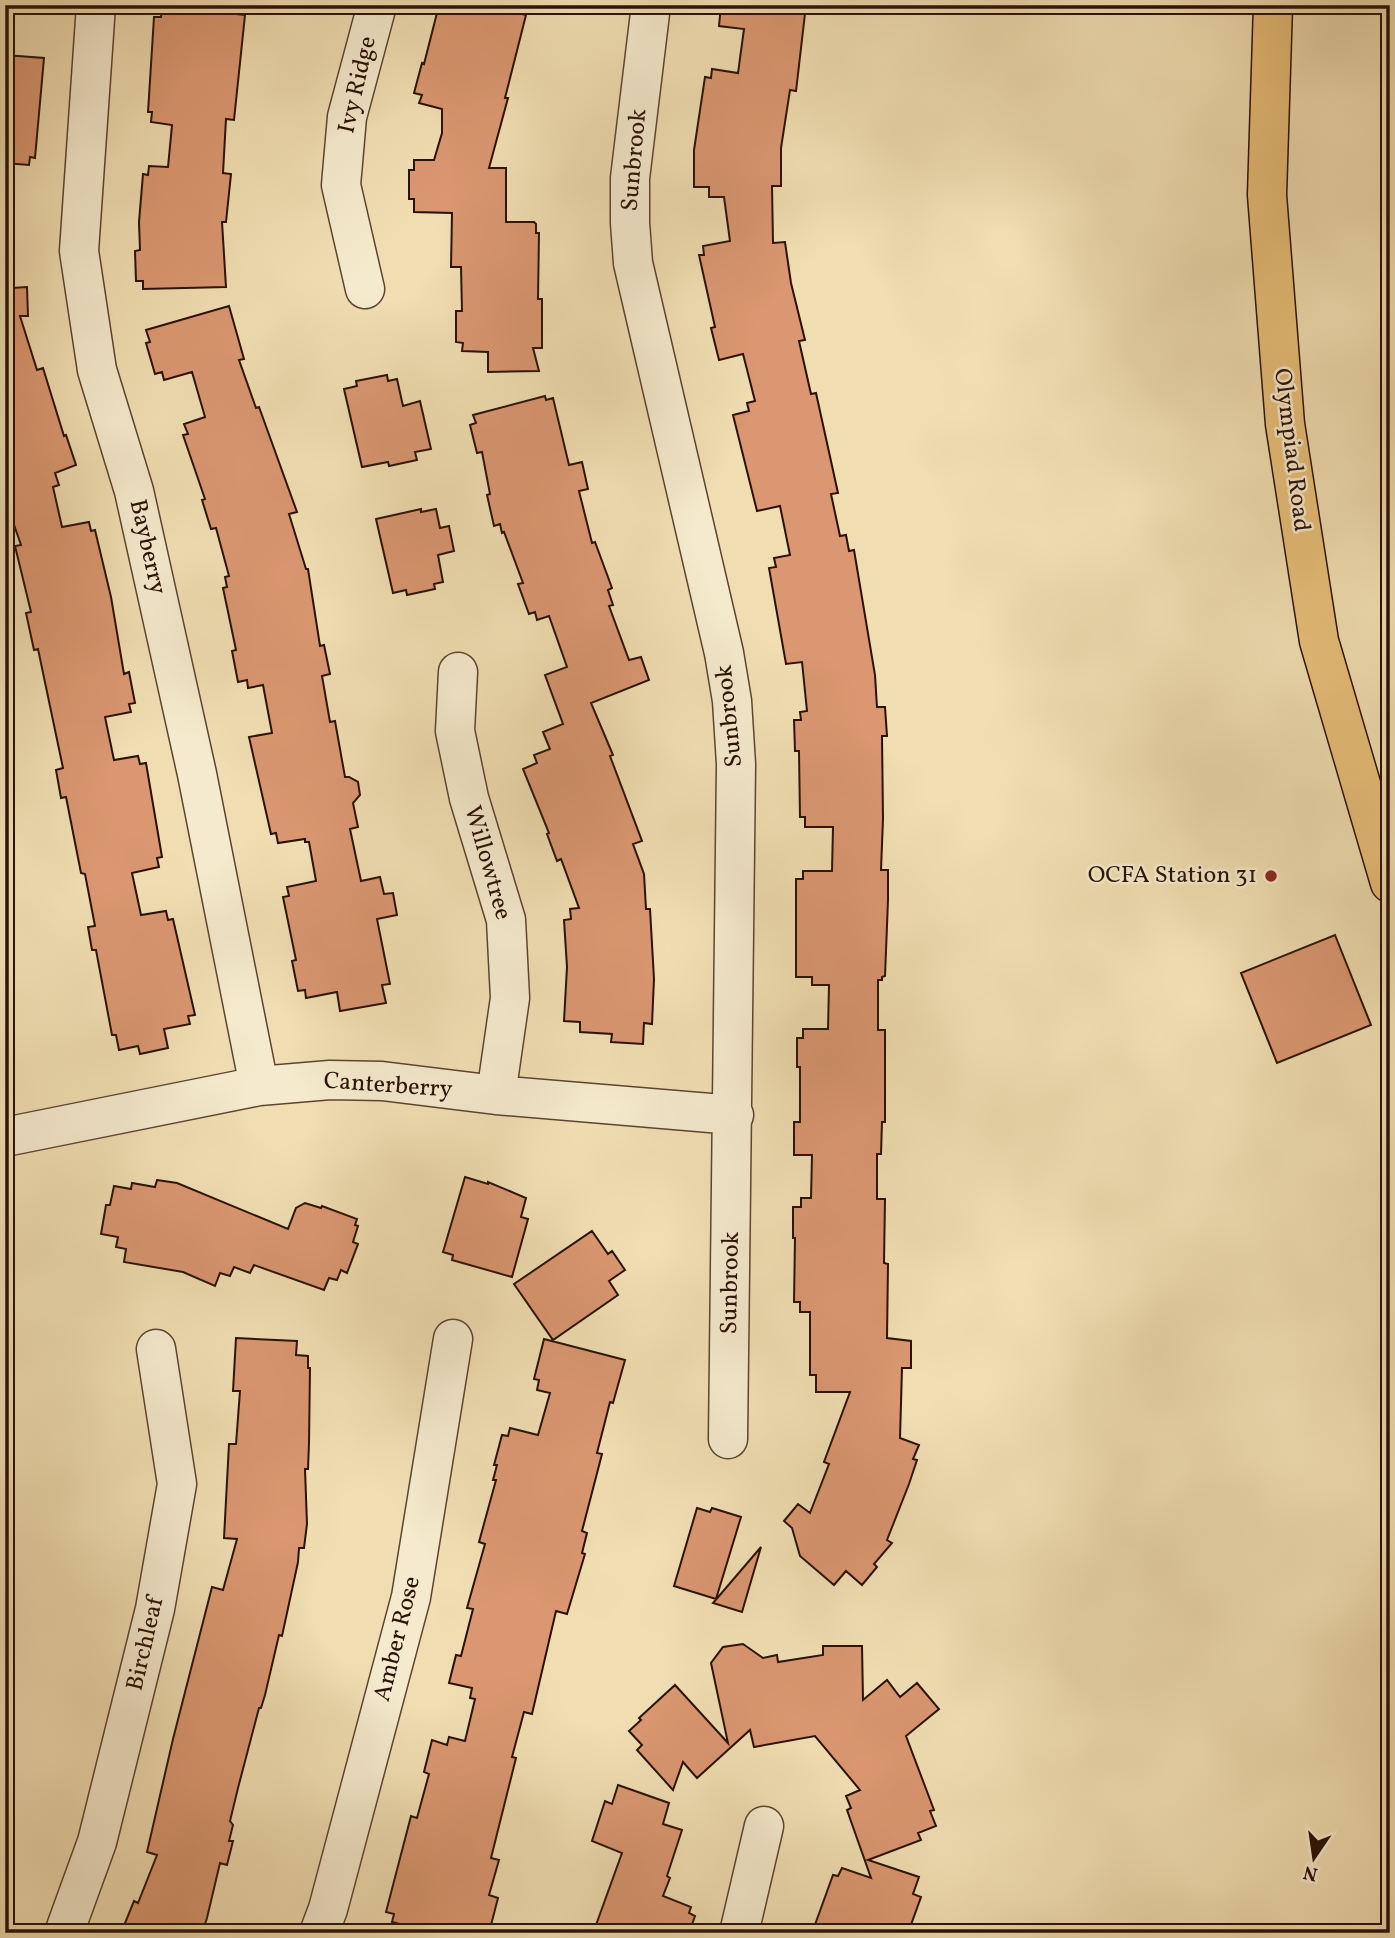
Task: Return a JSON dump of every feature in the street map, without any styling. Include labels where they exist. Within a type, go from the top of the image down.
[{"type":"main road","name":"Olympiad Road","points":[[1273,5],[1266,194],[1285,424],[1319,641],[1390,883]]},
{"type":"street","name":"Bayberry","points":[[96,5],[79,251],[97,370],[134,491],[197,774],[259,1086]]},
{"type":"street","name":"Ivy Ridge","points":[[365,289],[341,185],[346,117],[377,5]]},
{"type":"street","name":"Sunbrook","points":[[651,5],[630,178],[629,223],[633,263],[724,653],[732,701],[736,764],[734,1115],[728,1439]]},
{"type":"street","name":"Willowtree","points":[[458,672],[455,732],[469,798],[506,920],[510,998],[496,1095]]},
{"type":"street","name":"Canterberry","points":[[5,1137],[259,1086],[330,1080],[382,1081],[496,1095],[734,1115]]},
{"type":"street","name":"Amber Rose","points":[[318,1933],[328,1909],[411,1597],[453,1339]]},
{"type":"street","name":"Birchleaf","points":[[64,1933],[97,1842],[155,1609],[177,1484],[156,1349]]},
{"type":"street","points":[[739,1933],[764,1826]]},
{"type":"building","points":[[191,5],[237,5],[237,14],[245,15],[234,120],[226,119],[223,173],[231,174],[226,222],[222,222],[226,287],[143,289],[143,281],[136,281],[135,251],[140,250],[139,222],[143,174],[148,175],[149,166],[168,167],[172,125],[151,122],[152,112],[148,112],[154,17],[161,17],[162,9],[191,12]]},
{"type":"building","points":[[439,5],[524,5],[522,14],[526,15],[489,168],[506,168],[506,222],[534,222],[536,233],[539,233],[538,299],[542,299],[542,348],[533,348],[539,371],[488,372],[488,352],[462,351],[463,343],[456,342],[456,311],[462,311],[461,267],[451,267],[452,213],[414,212],[414,199],[409,199],[409,170],[414,170],[414,160],[434,160],[442,133],[442,109],[419,103],[422,95],[414,93]]},
{"type":"building","points":[[721,5],[806,5],[796,91],[790,90],[781,148],[781,186],[772,186],[773,243],[785,242],[791,283],[805,340],[799,341],[811,394],[816,393],[838,493],[831,494],[840,536],[846,535],[849,551],[854,550],[875,675],[877,707],[885,707],[887,736],[882,736],[881,870],[888,870],[888,900],[885,976],[878,980],[878,1030],[885,1030],[885,1122],[882,1122],[881,1154],[877,1154],[877,1199],[885,1199],[887,1338],[911,1341],[911,1368],[902,1368],[900,1438],[919,1445],[913,1459],[917,1460],[909,1484],[887,1540],[892,1543],[874,1564],[877,1567],[862,1585],[846,1571],[834,1585],[800,1556],[792,1528],[784,1521],[798,1504],[810,1513],[829,1464],[824,1462],[850,1392],[816,1392],[816,1375],[810,1375],[810,1312],[800,1312],[800,1302],[794,1302],[793,1207],[801,1207],[801,1198],[811,1198],[812,1155],[794,1155],[794,1122],[800,1122],[797,1038],[803,1038],[803,1029],[828,1029],[829,985],[812,985],[812,977],[796,977],[796,879],[803,879],[803,871],[832,871],[833,827],[805,827],[805,817],[800,817],[799,751],[795,751],[794,720],[801,720],[800,712],[807,711],[802,662],[786,664],[769,568],[776,567],[774,558],[790,555],[780,506],[757,511],[733,415],[749,411],[747,403],[755,401],[743,354],[719,360],[711,328],[715,327],[699,255],[704,255],[703,246],[730,241],[724,197],[709,197],[709,187],[694,187],[694,150],[705,77],[711,78],[712,69],[738,73],[744,29],[719,26]]},
{"type":"building","points":[[5,55],[44,58],[35,158],[30,157],[29,165],[5,163]]},
{"type":"building","points":[[5,287],[27,287],[28,316],[20,316],[37,370],[43,368],[76,465],[55,473],[59,485],[53,487],[62,527],[89,522],[91,531],[95,530],[111,597],[124,674],[129,672],[135,703],[129,704],[131,712],[105,717],[114,760],[138,756],[140,764],[146,763],[162,857],[157,858],[159,867],[132,873],[141,915],[166,911],[168,920],[173,919],[195,1015],[188,1016],[190,1024],[164,1029],[168,1048],[140,1054],[138,1046],[119,1050],[116,1035],[112,1035],[96,950],[92,950],[88,927],[95,926],[85,874],[81,873],[66,797],[61,798],[56,770],[63,768],[38,649],[34,650],[26,613],[31,612],[15,546],[21,545],[5,499]]},
{"type":"building","points":[[229,306],[244,359],[239,360],[297,512],[289,514],[308,569],[320,646],[324,645],[330,674],[322,676],[330,722],[335,721],[345,777],[358,782],[360,795],[353,803],[358,827],[350,829],[361,881],[380,877],[384,894],[393,893],[397,915],[377,919],[390,984],[382,985],[386,1003],[340,1011],[337,992],[306,998],[305,990],[298,991],[292,961],[296,960],[283,897],[289,896],[287,887],[316,881],[309,842],[305,842],[305,839],[278,843],[276,833],[271,834],[249,737],[272,733],[263,685],[248,688],[247,680],[238,682],[232,651],[236,650],[223,588],[227,587],[225,577],[229,576],[216,528],[211,529],[202,500],[205,499],[183,435],[188,434],[184,424],[205,417],[192,372],[164,380],[162,372],[155,374],[146,343],[150,342],[146,330]]},
{"type":"building","points":[[387,375],[388,381],[397,379],[403,406],[420,401],[431,449],[415,452],[417,460],[389,466],[388,462],[362,467],[344,389],[357,386],[356,381]]},
{"type":"building","points":[[545,396],[546,400],[553,398],[569,465],[582,462],[588,489],[579,491],[592,543],[595,542],[612,588],[608,590],[613,605],[609,606],[629,660],[641,657],[649,680],[591,703],[613,755],[610,756],[642,841],[633,844],[644,874],[646,909],[650,909],[654,979],[652,1024],[644,1023],[643,1044],[611,1042],[612,1034],[580,1032],[580,1022],[564,1021],[567,967],[564,920],[571,919],[570,909],[579,908],[561,859],[557,861],[547,834],[549,833],[523,769],[537,763],[534,755],[550,749],[543,732],[563,724],[545,675],[567,667],[549,616],[537,620],[535,612],[529,614],[518,584],[523,583],[504,532],[502,533],[500,524],[494,526],[482,452],[477,453],[470,425],[476,423],[473,415]]},
{"type":"building","points":[[421,509],[421,512],[436,509],[440,528],[449,526],[454,551],[438,555],[443,582],[434,584],[435,589],[407,595],[406,590],[393,593],[376,519]]},
{"type":"building","points":[[1335,935],[1371,1025],[1277,1063],[1241,973]]},
{"type":"building","points":[[465,1177],[488,1182],[526,1198],[521,1217],[528,1219],[512,1277],[452,1260],[453,1255],[443,1252]]},
{"type":"building","points":[[157,1180],[177,1183],[288,1229],[296,1208],[305,1203],[321,1208],[322,1206],[357,1219],[355,1225],[358,1226],[353,1242],[358,1244],[347,1273],[341,1270],[337,1280],[329,1278],[324,1290],[254,1265],[250,1273],[234,1267],[230,1276],[220,1273],[215,1286],[183,1272],[124,1262],[126,1249],[116,1247],[118,1237],[101,1234],[106,1205],[110,1205],[114,1186],[131,1189],[132,1183],[155,1187]]},
{"type":"building","points":[[592,1231],[608,1254],[612,1251],[625,1270],[609,1281],[618,1295],[553,1340],[514,1284]]},
{"type":"building","points":[[236,1338],[297,1341],[296,1355],[308,1356],[309,1443],[308,1469],[305,1469],[307,1524],[304,1548],[299,1548],[282,1636],[279,1635],[238,1788],[230,1821],[233,1825],[229,1841],[233,1841],[227,1865],[220,1863],[202,1933],[121,1933],[134,1901],[138,1903],[157,1855],[147,1852],[173,1739],[212,1587],[223,1590],[237,1539],[224,1538],[229,1444],[236,1444],[240,1391],[233,1391]]},
{"type":"building","points":[[544,1339],[625,1360],[613,1403],[610,1402],[597,1453],[602,1454],[582,1531],[587,1533],[582,1553],[585,1554],[567,1614],[556,1611],[532,1714],[524,1712],[512,1757],[516,1758],[491,1858],[499,1860],[489,1895],[498,1898],[489,1933],[418,1933],[419,1929],[392,1922],[394,1914],[386,1912],[411,1816],[417,1818],[429,1774],[424,1772],[432,1740],[447,1745],[449,1737],[465,1741],[475,1699],[470,1698],[472,1688],[449,1683],[456,1655],[461,1656],[473,1609],[467,1608],[485,1544],[479,1542],[496,1480],[493,1480],[497,1465],[494,1465],[502,1435],[508,1436],[510,1428],[538,1435],[550,1393],[537,1390],[539,1380],[534,1379]]},
{"type":"building","points":[[697,1508],[710,1512],[712,1508],[741,1517],[716,1599],[674,1586]]},
{"type":"building","points":[[761,1547],[742,1612],[713,1603]]},
{"type":"building","points":[[743,1644],[763,1658],[777,1655],[778,1662],[823,1655],[823,1646],[862,1646],[863,1700],[887,1680],[900,1697],[917,1683],[939,1709],[906,1736],[934,1810],[930,1811],[936,1826],[918,1833],[921,1840],[868,1860],[919,1877],[913,1894],[921,1897],[908,1933],[812,1933],[833,1875],[838,1876],[842,1868],[871,1878],[847,1810],[851,1808],[846,1796],[860,1790],[815,1736],[754,1747],[750,1730],[697,1778],[683,1762],[673,1790],[637,1750],[642,1745],[629,1731],[641,1720],[639,1718],[675,1685],[728,1743],[711,1663],[723,1647]]},
{"type":"building","points":[[618,1785],[669,1803],[663,1824],[682,1830],[663,1896],[691,1907],[689,1913],[695,1916],[689,1933],[598,1933],[600,1926],[596,1925],[622,1853],[592,1841],[605,1801],[612,1804]]},
{"type":"place","name":"OCFA Station 31","points":[[1271,876]]}]
